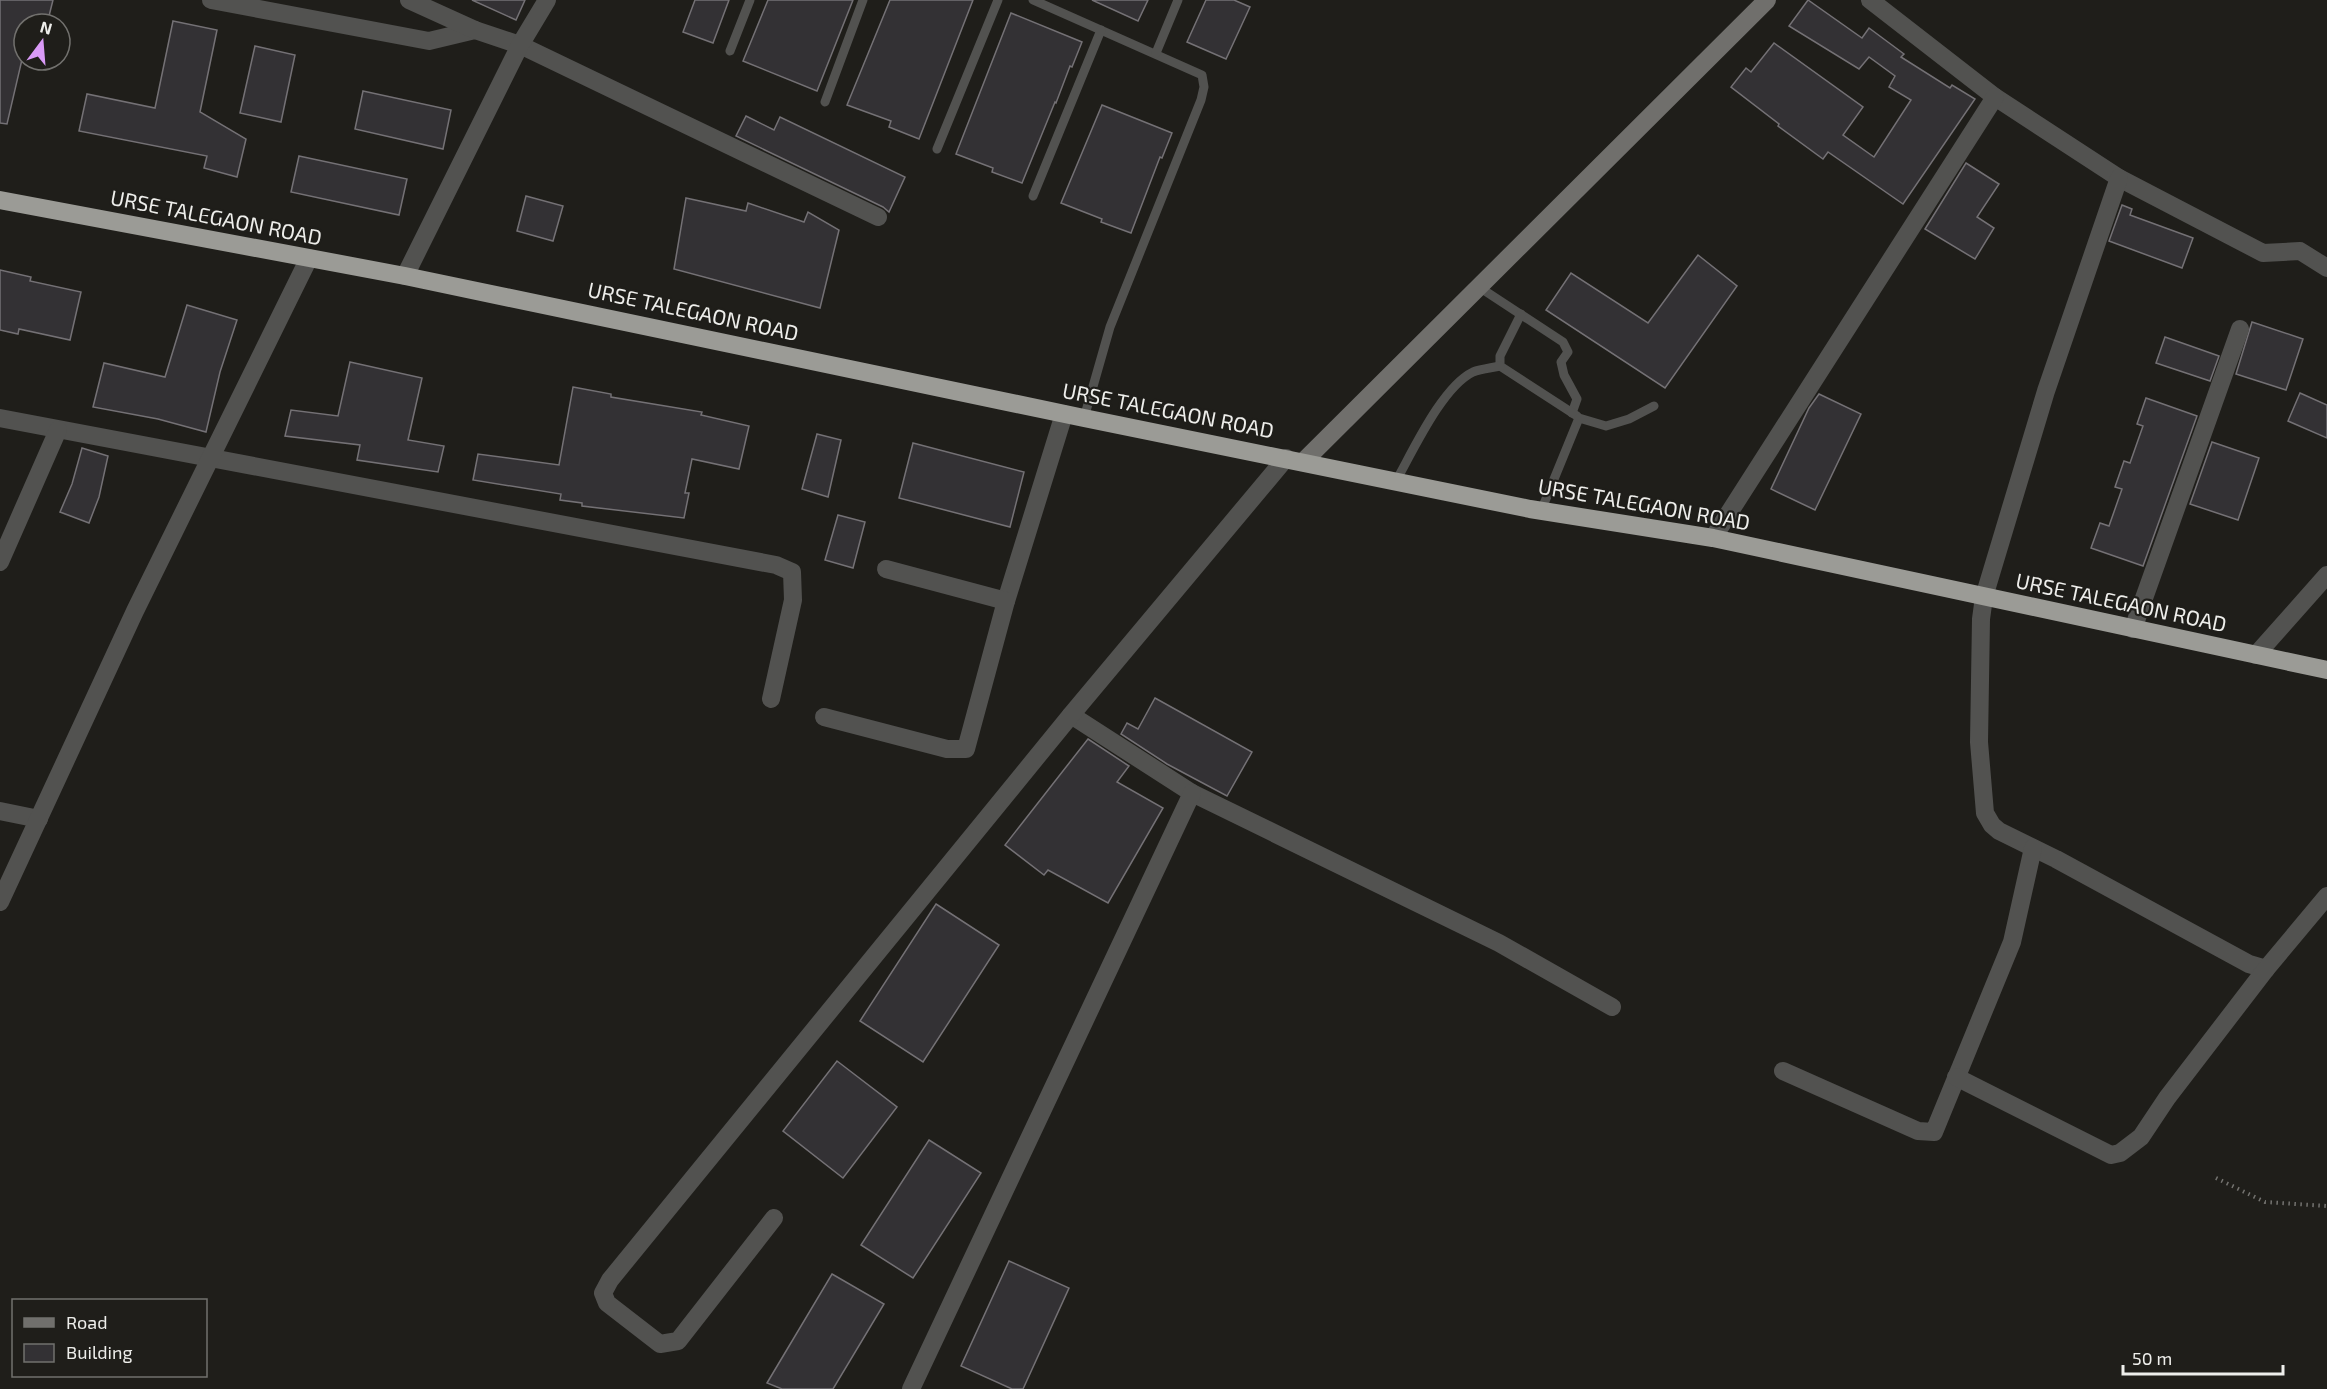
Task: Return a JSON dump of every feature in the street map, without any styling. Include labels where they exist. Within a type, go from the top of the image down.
[{"type":"highway","name":"URSE TALEGAON ROAD","points":[[0,200],[405,276],[1541,511],[1713,538],[2327,670]]},
{"type":"street","points":[[211,0],[429,41],[475,30]]},
{"type":"street","points":[[409,0],[475,30],[520,45],[878,217]]},
{"type":"street","points":[[405,276],[520,45],[547,0]]},
{"type":"street","points":[[774,1218],[678,1341],[660,1344],[607,1303],[603,1293],[610,1280],[1071,715],[1295,460],[1479,287],[1767,0]]},
{"type":"street","points":[[1870,0],[1995,97],[2119,178],[2263,253],[2300,251],[2327,268]]},
{"type":"street","points":[[1713,538],[1995,97]]},
{"type":"street","points":[[2119,178],[2046,391],[1983,597],[1979,742],[1985,813],[1992,825],[2000,831],[2249,964],[2266,969]]},
{"type":"street","points":[[0,902],[135,611],[309,258]]},
{"type":"street","points":[[2133,629],[2240,329]]},
{"type":"street","points":[[824,717],[947,749],[966,749],[1006,601],[1064,414]]},
{"type":"street","points":[[0,418],[776,566],[792,572],[793,600],[771,699]]},
{"type":"street","points":[[0,562],[58,430]]},
{"type":"street","points":[[886,569],[1006,601]]},
{"type":"street","points":[[2256,655],[2327,575]]},
{"type":"street","points":[[1071,715],[1192,794],[1499,943],[1612,1007]]},
{"type":"street","points":[[911,1389],[1192,794]]},
{"type":"street","points":[[0,811],[39,819]]},
{"type":"street","points":[[1783,1071],[1918,1131],[1934,1132],[2012,942],[2033,848]]},
{"type":"street","points":[[1956,1077],[2111,1155],[2120,1153],[2141,1137],[2167,1098],[2266,969],[2327,896]]},
{"type":"lane","points":[[730,51],[750,0]]},
{"type":"lane","points":[[825,102],[863,0]]},
{"type":"lane","points":[[937,149],[998,0]]},
{"type":"lane","points":[[1033,0],[1202,75],[1203,93],[1110,327],[1084,418]]},
{"type":"lane","points":[[1056,10],[1060,0]]},
{"type":"lane","points":[[1156,53],[1178,0]]},
{"type":"lane","points":[[1033,196],[1101,30]]},
{"type":"lane","points":[[1479,287],[1563,342],[1568,352],[1561,362],[1564,375],[1577,399],[1576,416],[1541,511]]},
{"type":"lane","points":[[1500,366],[1500,356],[1521,314]]},
{"type":"lane","points":[[1396,481],[1437,410],[1455,384],[1473,372],[1500,366],[1576,416],[1606,426],[1629,419],[1654,406]]},
{"type":"path","points":[[2216,1178],[2265,1202],[2327,1206]]},
{"type":"building","points":[[0,0],[53,0],[50,12],[12,12],[12,72],[19,72],[7,124],[0,123]]},
{"type":"building","points":[[472,0],[525,0],[516,20]]},
{"type":"building","points":[[695,0],[729,0],[713,43],[683,32]]},
{"type":"building","points":[[768,0],[853,0],[817,91],[743,61]]},
{"type":"building","points":[[890,0],[973,0],[919,139],[889,127],[891,121],[847,105]]},
{"type":"building","points":[[1092,0],[1148,0],[1138,21]]},
{"type":"building","points":[[1206,0],[1234,0],[1250,7],[1226,59],[1187,42]]},
{"type":"building","points":[[1808,0],[1862,38],[1869,28],[1904,54],[1901,57],[1950,88],[1952,85],[1975,99],[1903,204],[1828,152],[1823,159],[1731,87],[1746,68],[1751,72],[1774,43],[1863,107],[1843,135],[1874,157],[1911,100],[1889,87],[1895,76],[1869,57],[1859,69],[1789,26]]},
{"type":"building","points":[[1011,13],[1082,42],[1022,183],[992,172],[993,168],[956,154]]},
{"type":"building","points":[[173,21],[217,30],[200,112],[246,139],[237,177],[204,168],[207,156],[79,131],[87,94],[155,108]]},
{"type":"building","points":[[255,46],[295,55],[281,122],[240,113]]},
{"type":"building","points":[[363,91],[451,110],[443,149],[355,129]]},
{"type":"building","points":[[1102,105],[1172,133],[1162,158],[1160,157],[1131,233],[1061,203]]},
{"type":"building","points":[[746,116],[774,130],[780,117],[905,177],[889,212],[883,207],[736,136]]},
{"type":"building","points":[[299,156],[407,179],[399,215],[291,192]]},
{"type":"building","points":[[1966,163],[1999,184],[1977,217],[1994,228],[1975,259],[1925,229]]},
{"type":"building","points":[[526,196],[563,206],[553,241],[517,231]]},
{"type":"building","points":[[686,198],[746,211],[748,203],[804,222],[808,212],[839,230],[820,308],[674,269]]},
{"type":"building","points":[[2122,205],[2132,209],[2130,215],[2193,238],[2182,268],[2109,241]]},
{"type":"building","points":[[1698,255],[1737,286],[1665,388],[1546,310],[1571,273],[1648,323]]},
{"type":"building","points":[[0,270],[31,277],[30,281],[81,292],[70,340],[19,329],[18,334],[0,330]]},
{"type":"building","points":[[187,305],[237,320],[220,372],[206,432],[158,419],[93,407],[104,363],[165,377]]},
{"type":"building","points":[[2252,322],[2303,339],[2286,390],[2236,374]]},
{"type":"building","points":[[2165,337],[2219,356],[2210,381],[2156,363]]},
{"type":"building","points":[[350,362],[422,378],[408,440],[444,446],[438,472],[357,460],[360,445],[285,436],[291,410],[338,416]]},
{"type":"building","points":[[573,387],[611,394],[611,397],[702,412],[701,415],[749,426],[739,469],[692,459],[685,493],[689,493],[684,518],[582,506],[582,503],[560,500],[561,494],[473,480],[478,454],[559,465]]},
{"type":"building","points":[[2300,393],[2327,405],[2327,438],[2288,421]]},
{"type":"building","points":[[1819,394],[1861,414],[1815,510],[1771,489],[1809,408]]},
{"type":"building","points":[[2146,398],[2197,416],[2143,566],[2091,548],[2100,523],[2109,526],[2122,489],[2115,487],[2124,461],[2130,463],[2143,426],[2137,424]]},
{"type":"building","points":[[817,434],[841,440],[828,497],[802,489]]},
{"type":"building","points":[[2212,442],[2259,458],[2238,520],[2190,504]]},
{"type":"building","points":[[913,443],[1024,472],[1010,527],[899,498]]},
{"type":"building","points":[[82,448],[108,456],[99,497],[89,523],[60,512],[72,484]]},
{"type":"building","points":[[838,515],[865,522],[853,568],[825,560]]},
{"type":"building","points":[[1155,698],[1252,752],[1227,796],[1167,764],[1121,734],[1127,723],[1138,729]]},
{"type":"building","points":[[1088,739],[1129,766],[1117,782],[1163,808],[1108,903],[1048,870],[1044,875],[1005,845]]},
{"type":"building","points":[[936,904],[999,945],[923,1062],[860,1021]]},
{"type":"building","points":[[837,1061],[897,1107],[843,1178],[783,1131]]},
{"type":"building","points":[[929,1140],[981,1173],[913,1278],[861,1245]]},
{"type":"building","points":[[1009,1261],[1069,1288],[1023,1389],[1012,1389],[961,1366]]},
{"type":"building","points":[[832,1274],[884,1304],[833,1389],[782,1389],[767,1383]]}]
